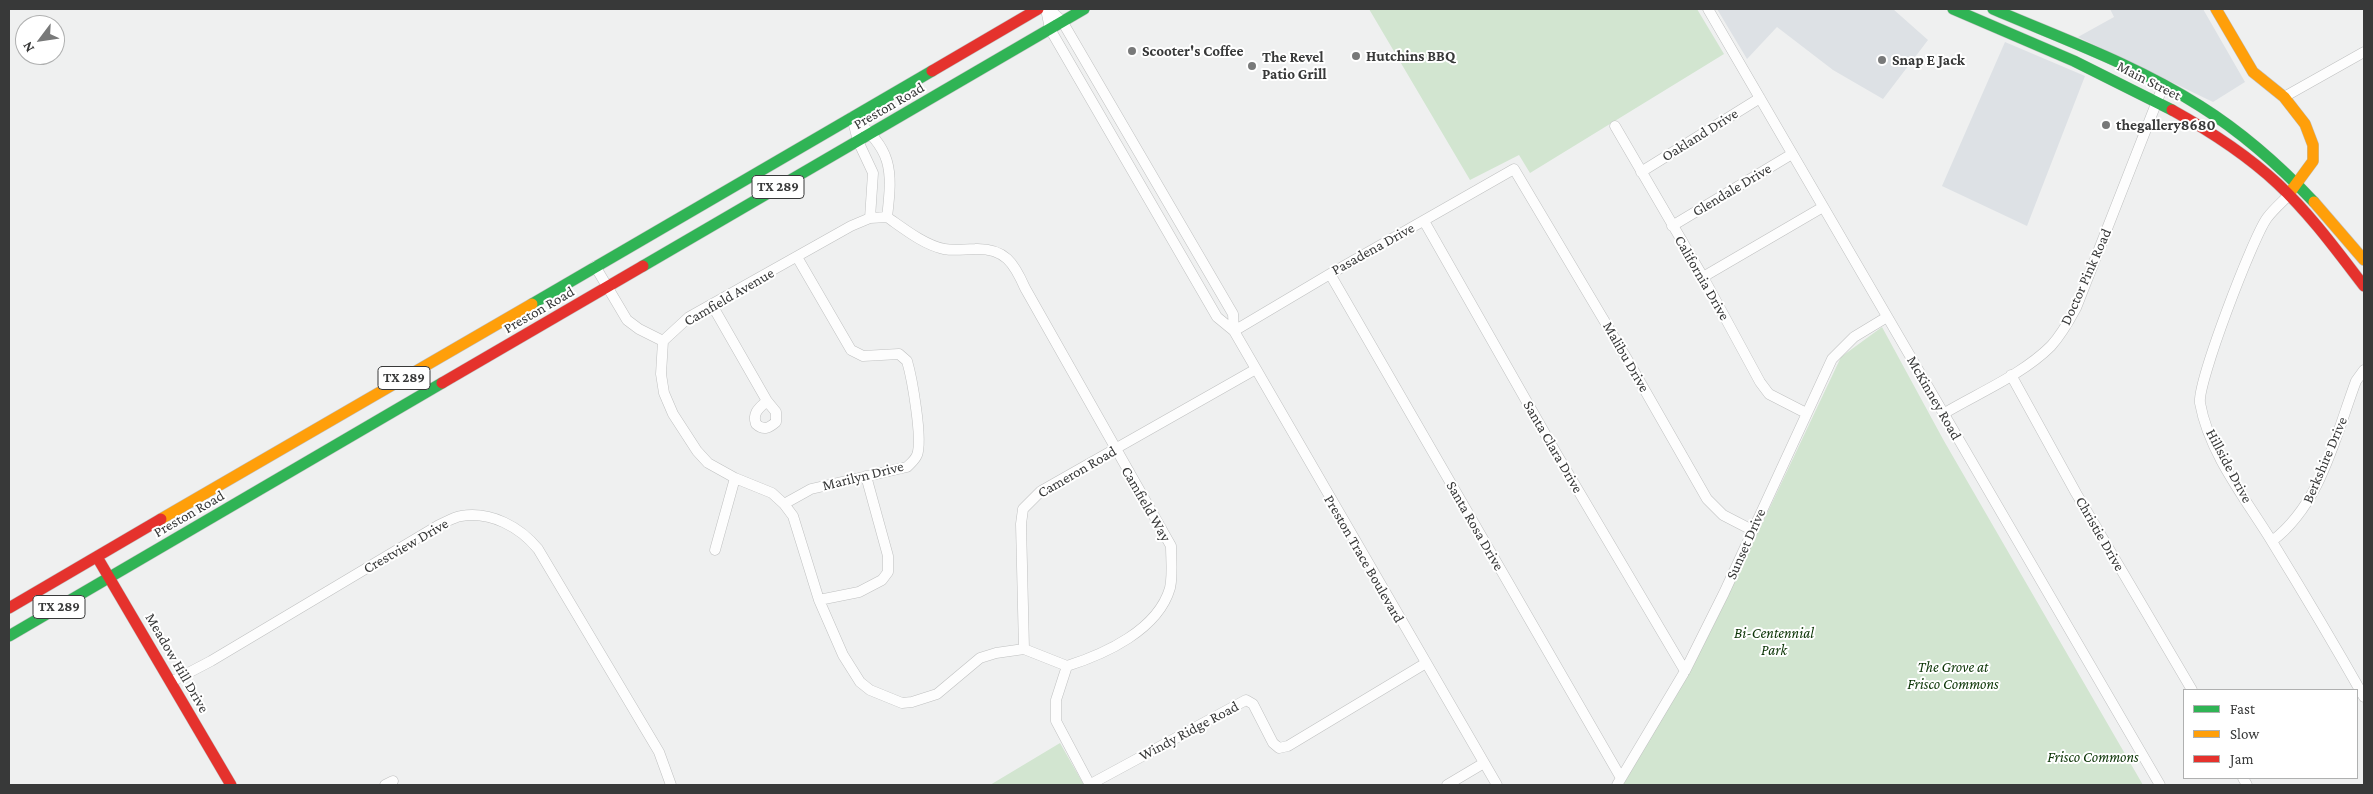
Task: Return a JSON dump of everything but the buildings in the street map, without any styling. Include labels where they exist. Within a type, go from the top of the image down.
[{"type":"main road","name":"Preston Road","points":[[9,608],[1038,9]]},
{"type":"main road","name":"Preston Road","points":[[9,636],[1084,9]]},
{"type":"main road","name":"Main Street","points":[[1953,9],[2061,55],[2157,101],[2215,134],[2266,173],[2330,242],[2364,286]]},
{"type":"main road","name":"Main Street","points":[[1992,9],[2138,72],[2227,124],[2297,184],[2342,231],[2364,260]]},
{"type":"main road","points":[[2216,9],[2252,72],[2284,97],[2305,124],[2313,145],[2313,161],[2288,196]]},
{"type":"main road","name":"Meadow Hill Drive","points":[[97,557],[231,785]]},
{"type":"street","name":"Preston Trace Boulevard","points":[[1047,9],[1062,21],[1138,150],[1232,314],[1234,331]]},
{"type":"street","name":"Preston Trace Boulevard","points":[[1047,9],[1050,29],[1126,157],[1217,317],[1234,331],[1496,785]]},
{"type":"street","name":"McKinney Road","points":[[1708,9],[2160,785]]},
{"type":"street","points":[[2284,97],[2364,52]]},
{"type":"street","name":"Doctor Pink Road","points":[[1943,414],[2012,375],[2050,347],[2063,331],[2076,308],[2163,86]]},
{"type":"street","name":"Oakland Drive","points":[[1641,172],[1760,98]]},
{"type":"street","points":[[797,257],[838,233],[870,218],[887,217],[890,174],[886,156],[872,133],[852,117]]},
{"type":"street","points":[[852,117],[858,141],[873,173],[870,218]]},
{"type":"street","name":"California Drive","points":[[1615,126],[1703,277],[1760,382],[1769,394],[1806,413]]},
{"type":"street","points":[[1126,157],[1138,150]]},
{"type":"street","name":"Glendale Drive","points":[[1672,226],[1792,154]]},
{"type":"street","name":"Pasadena Drive","points":[[1234,331],[1330,274],[1514,170]]},
{"type":"street","name":"Malibu Drive","points":[[1514,170],[1627,359],[1707,499],[1723,515],[1752,530]]},
{"type":"street","name":"Hillside Drive","points":[[2288,196],[2267,218],[2257,238],[2232,298],[2208,367],[2200,400],[2205,420],[2226,466],[2363,692]]},
{"type":"street","points":[[1703,277],[1823,207]]},
{"type":"street","name":"Camfield Way","points":[[887,217],[929,243],[943,249],[992,250],[1004,256],[1015,266],[1025,288],[1171,546],[1170,588],[1161,608],[1142,628],[1108,650],[1067,666]]},
{"type":"street","name":"Santa Clara Drive","points":[[1424,221],[1556,453],[1685,671]]},
{"type":"street","name":"Camfield Avenue","points":[[663,341],[689,317],[797,257]]},
{"type":"street","name":"Marilyn Drive","points":[[784,504],[812,489],[907,467],[917,455],[917,421],[907,361],[899,354],[863,356],[852,350],[797,257]]},
{"type":"street","points":[[595,266],[627,320],[638,329],[663,341],[661,374],[664,393],[673,414],[697,451],[708,463],[734,478],[772,493],[784,504],[797,525],[819,600],[853,673],[870,690],[893,701],[912,702],[937,694],[980,658],[996,653],[1024,649],[1067,666],[1060,685],[1054,712],[1056,721],[1089,785]]},
{"type":"street","name":"Santa Rosa Drive","points":[[1330,274],[1619,782]]},
{"type":"street","points":[[712,305],[767,401]]},
{"type":"street","name":"Sunset Drive","points":[[1619,782],[1685,671],[1724,593],[1822,377],[1838,352],[1854,337],[1887,317]]},
{"type":"street","name":"Cameron Road","points":[[1024,649],[1021,533],[1023,509],[1041,491],[1256,369]]},
{"type":"street","name":"Berkshire Drive","points":[[2272,541],[2289,528],[2302,512],[2313,492],[2356,381],[2364,370]]},
{"type":"street","name":"Christie Drive","points":[[2012,375],[2076,493],[2191,689]]},
{"type":"street","points":[[819,600],[858,592],[882,580],[888,572],[888,556],[866,476]]},
{"type":"street","points":[[715,550],[734,478]]},
{"type":"street","name":"Crestview Drive","points":[[171,682],[211,662],[439,525],[460,516],[494,518],[526,535],[538,549],[659,752],[671,785]]},
{"type":"street","name":"Windy Ridge Road","points":[[1089,785],[1246,700],[1253,704],[1273,743],[1279,748],[1288,746],[1426,663]]},
{"type":"street","points":[[1447,785],[1484,763]]},
{"type":"shaded area","points":[[1717,9],[1893,9],[1928,40],[1883,99],[1833,70],[1777,27],[1747,59]]},
{"type":"shaded area","points":[[2110,9],[2203,9],[2245,82],[2213,102],[2078,37],[2114,17]]},
{"type":"shaded area","points":[[2005,42],[2085,76],[2027,226],[1942,186]]},
{"type":"green space","points":[[1369,9],[1697,9],[1724,54],[1530,173],[1519,155],[1470,180]]},
{"type":"green space","points":[[1882,327],[1944,441],[2143,785],[1617,785],[1762,524],[1841,357]]},
{"type":"green space","points":[[1060,743],[1084,785],[990,785]]},
{"type":"traffic: fast","points":[[643,266],[1084,9]]},
{"type":"traffic: fast","points":[[1953,9],[2074,61],[2172,110]]},
{"type":"traffic: fast","points":[[1993,9],[2099,53],[2176,91],[2216,116],[2246,139],[2314,202]]},
{"type":"traffic: fast","points":[[532,304],[932,71]]},
{"type":"traffic: fast","points":[[9,636],[442,383]]},
{"type":"traffic: slow","points":[[2216,9],[2253,72],[2284,97],[2305,124],[2313,145],[2313,161],[2291,191]]},
{"type":"traffic: slow","points":[[2314,202],[2364,260]]},
{"type":"traffic: slow","points":[[161,519],[532,304]]},
{"type":"traffic: jam","points":[[932,71],[1038,9]]},
{"type":"traffic: jam","points":[[2172,110],[2228,144],[2278,184],[2313,221],[2364,286]]},
{"type":"traffic: jam","points":[[442,383],[643,266]]},
{"type":"traffic: jam","points":[[9,608],[161,519]]},
{"type":"traffic: jam","points":[[97,557],[231,785]]},
{"type":"place","name":"Scooter's Coffee","points":[[1132,51]]},
{"type":"place","name":"Hutchins BBQ","points":[[1356,56]]},
{"type":"place","name":"Snap E Jack","points":[[1882,60]]},
{"type":"place","name":"The Revel Patio Grill","points":[[1252,66]]},
{"type":"place","name":"thegallery8680","points":[[2106,125]]},
{"type":"park label","name":"Bi-Centennial Park","points":[[1774,642]]},
{"type":"park label","name":"The Grove at Frisco Commons","points":[[1953,676]]},
{"type":"park label","name":"Frisco Commons","points":[[2093,757]]}]
